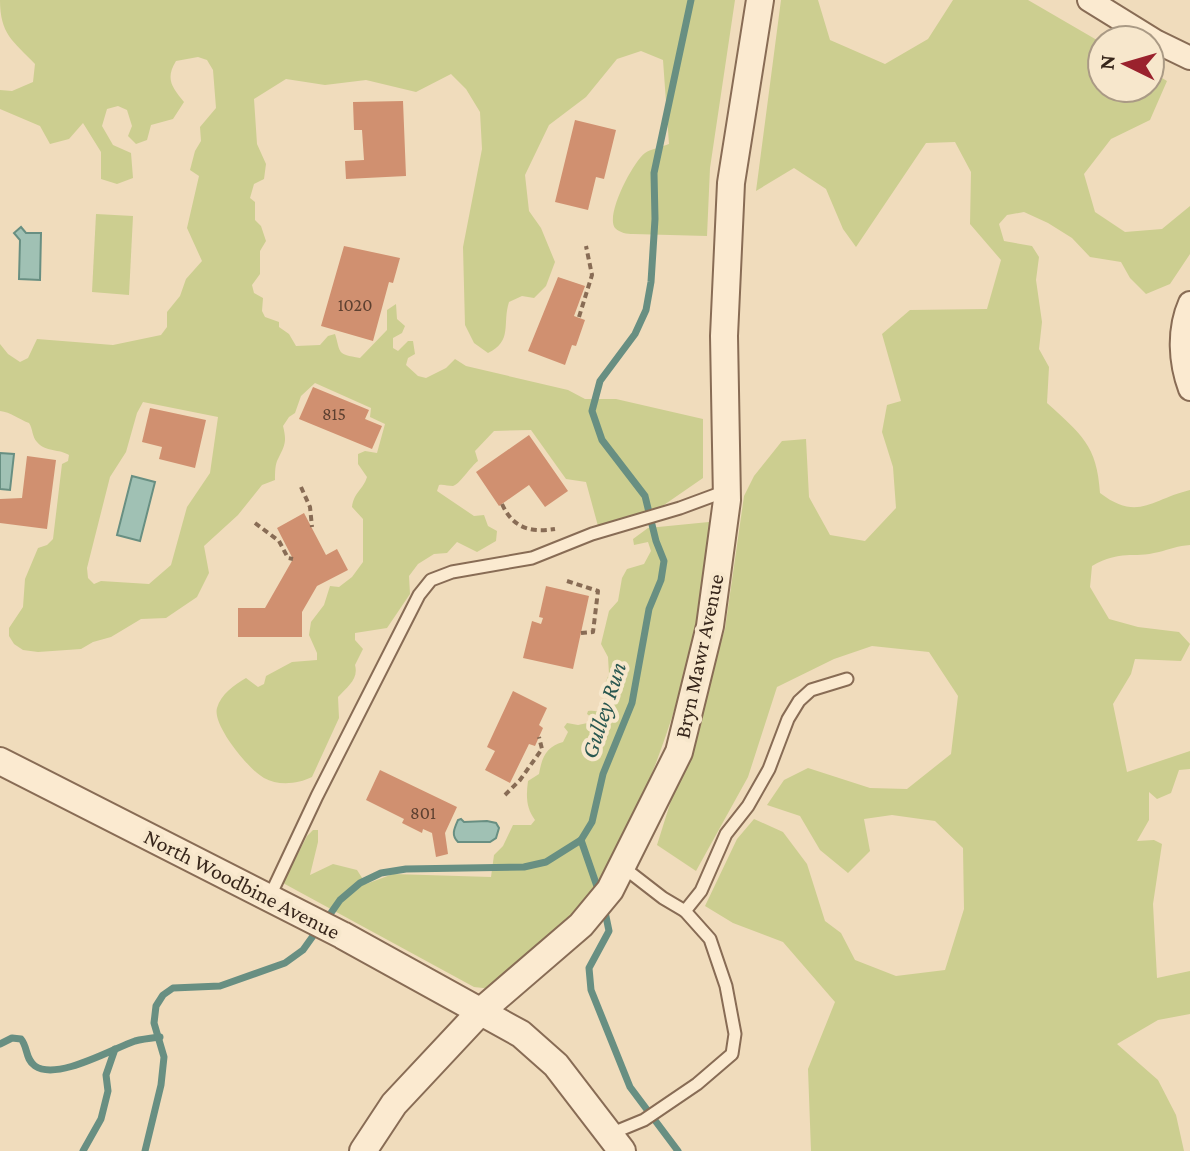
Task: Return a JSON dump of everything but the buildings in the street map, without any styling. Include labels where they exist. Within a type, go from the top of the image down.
[{"type":"street","name":"Bryn Mawr Avenue","points":[[363,1151],[394,1104],[481,1011],[581,925],[610,890],[679,752],[710,626],[727,491],[724,336],[731,183],[760,0]]},
{"type":"street","points":[[1089,0],[1157,42],[1190,58]]},
{"type":"street","points":[[1190,303],[1182,320],[1183,370],[1190,389]]},
{"type":"street","name":"North Woodbine Avenue","points":[[0,761],[342,935],[521,1034],[556,1065],[616,1143]]},
{"type":"lane","points":[[269,898],[365,698],[419,595],[431,580],[452,572],[532,558],[592,534],[727,491]]},
{"type":"lane","points":[[685,911],[701,891],[726,834],[748,806],[769,769],[788,719],[799,701],[811,690],[847,679]]},
{"type":"lane","points":[[616,1143],[697,1084],[732,1054],[735,1034],[726,986],[710,939],[685,911],[623,867]]},
{"type":"path","points":[[579,317],[592,275],[586,246]]},
{"type":"path","points":[[301,487],[310,507],[312,527]]},
{"type":"path","points":[[502,504],[515,525],[528,530],[565,528]]},
{"type":"path","points":[[255,523],[279,541],[288,558],[293,559]]},
{"type":"path","points":[[567,581],[598,591],[593,632],[581,633]]},
{"type":"path","points":[[505,795],[542,749],[539,737]]},
{"type":"green space","points":[[0,0],[735,0],[710,168],[707,236],[628,234],[615,228],[613,221],[617,201],[634,167],[645,153],[669,144],[663,60],[641,51],[617,59],[586,97],[549,125],[525,175],[529,211],[541,228],[555,262],[546,286],[534,298],[522,296],[509,302],[504,337],[488,353],[474,343],[465,325],[463,247],[482,149],[480,112],[466,89],[451,74],[416,92],[366,80],[325,85],[286,79],[254,99],[257,144],[266,164],[264,179],[254,184],[250,198],[255,202],[255,220],[261,226],[266,241],[260,251],[260,274],[252,285],[254,293],[263,298],[265,317],[279,322],[279,327],[289,334],[296,346],[320,345],[328,336],[335,334],[341,352],[360,358],[387,330],[387,310],[396,304],[397,319],[405,326],[402,333],[393,338],[393,348],[398,351],[408,341],[413,341],[415,354],[408,358],[406,365],[418,376],[426,378],[446,368],[455,359],[466,366],[568,390],[585,399],[616,399],[703,419],[703,478],[661,507],[598,526],[586,482],[566,479],[531,430],[494,431],[475,451],[478,461],[462,479],[453,486],[439,485],[437,491],[474,516],[484,515],[488,526],[497,531],[496,541],[477,552],[457,542],[447,553],[434,554],[418,564],[409,576],[410,594],[387,628],[355,633],[355,640],[363,649],[351,682],[338,697],[339,718],[312,777],[301,781],[275,782],[257,773],[226,736],[217,716],[217,708],[225,694],[246,678],[258,687],[264,684],[266,676],[292,662],[317,660],[309,635],[311,622],[324,605],[330,586],[339,587],[352,577],[363,562],[363,519],[352,507],[367,477],[358,464],[358,454],[365,451],[377,453],[385,424],[370,417],[371,408],[315,383],[301,396],[295,413],[283,426],[285,443],[276,463],[275,480],[262,485],[238,515],[204,546],[209,573],[197,597],[166,618],[141,619],[111,637],[81,649],[23,650],[14,644],[9,628],[23,607],[25,579],[38,548],[53,539],[62,464],[68,461],[69,455],[40,445],[29,423],[0,411],[0,344],[20,362],[28,358],[37,339],[113,345],[161,335],[167,327],[167,312],[180,296],[186,279],[202,261],[187,228],[199,176],[190,170],[201,141],[200,127],[216,108],[213,70],[207,60],[198,57],[176,61],[171,83],[184,102],[173,119],[151,125],[147,140],[136,144],[128,136],[132,126],[127,110],[118,106],[107,109],[102,126],[113,145],[131,153],[133,178],[117,184],[101,179],[101,152],[83,123],[69,139],[50,144],[40,126],[0,109],[0,90],[12,91],[33,82],[35,64],[9,36]],"holes":[[[143,402],[218,417],[210,473],[187,507],[171,565],[149,584],[101,581],[94,584],[88,578],[87,568],[110,477],[126,452]]]},
{"type":"green space","points":[[781,0],[818,0],[830,40],[885,64],[928,39],[953,0],[1028,0],[1086,34],[1086,104],[1157,104],[1150,120],[1111,139],[1084,174],[1095,212],[1125,232],[1162,229],[1190,206],[1190,254],[1170,284],[1146,294],[1130,278],[1121,262],[1090,257],[1072,238],[1024,212],[1007,215],[999,224],[1004,241],[1032,246],[1039,257],[1036,280],[1042,322],[1039,349],[1049,367],[1047,403],[1078,432],[1091,452],[1100,493],[1113,502],[1135,507],[1190,490],[1190,545],[1102,561],[1092,566],[1090,587],[1109,619],[1138,627],[1179,632],[1190,644],[1181,661],[1135,659],[1131,674],[1113,704],[1127,772],[1190,751],[1190,769],[1179,770],[1171,793],[1157,799],[1149,792],[1149,820],[1137,841],[1154,840],[1162,844],[1153,904],[1157,978],[1190,971],[1190,1014],[1158,1020],[1117,1044],[1158,1080],[1176,1115],[1184,1151],[811,1151],[808,1069],[835,1002],[783,942],[733,923],[705,906],[737,839],[754,819],[783,832],[807,864],[825,921],[841,933],[855,960],[896,976],[945,970],[964,909],[963,848],[935,821],[892,815],[864,819],[870,851],[848,873],[820,850],[800,816],[767,805],[784,780],[808,768],[870,788],[907,789],[951,754],[958,696],[929,652],[872,646],[834,659],[777,687],[748,777],[696,871],[657,845],[725,629],[744,496],[754,476],[782,441],[806,439],[809,497],[830,535],[865,541],[896,508],[893,467],[882,432],[887,405],[901,401],[882,334],[910,310],[987,309],[1001,260],[970,224],[971,172],[955,142],[926,143],[856,247],[843,229],[826,189],[794,168],[756,191]]},
{"type":"green space","points":[[96,214],[133,216],[129,295],[92,292]]},
{"type":"green space","points":[[719,521],[682,684],[640,801],[616,851],[587,898],[561,929],[527,960],[492,989],[474,987],[283,883],[313,830],[318,830],[318,842],[310,875],[333,864],[357,870],[366,884],[393,874],[491,877],[494,855],[503,846],[513,825],[531,825],[535,820],[527,802],[528,781],[539,774],[543,758],[549,750],[563,742],[568,732],[564,727],[567,723],[578,725],[597,721],[587,714],[588,711],[615,714],[614,700],[603,688],[609,674],[608,657],[601,644],[609,611],[618,601],[622,578],[627,569],[644,564],[651,551],[648,542],[634,545],[633,539],[648,528]]},
{"type":"shaded area","points":[[21,227],[26,233],[41,233],[40,280],[19,279],[20,240],[14,233]]},
{"type":"shaded area","points":[[0,453],[14,454],[10,490],[0,489]]},
{"type":"shaded area","points":[[132,476],[155,482],[140,541],[117,535]]},
{"type":"shaded area","points":[[461,819],[464,822],[496,823],[499,828],[496,838],[490,842],[458,842],[454,832]]},
{"type":"waterway","name":"Gulley Run","points":[[326,920],[340,900],[360,883],[381,873],[406,869],[524,867],[546,862],[581,840],[592,822],[603,774],[632,703],[649,609],[661,580],[664,561],[645,496],[602,440],[592,411],[600,381],[635,334],[646,310],[655,219],[654,173],[691,0]]},
{"type":"waterway","points":[[581,840],[599,892]]},
{"type":"waterway","points":[[604,907],[609,931],[589,968],[591,990],[630,1087],[678,1151]]},
{"type":"waterway","name":"Gulley Run","points":[[145,1151],[161,1085],[164,1057],[154,1023],[156,1006],[163,995],[173,988],[220,986],[285,963],[303,950],[318,929]]},
{"type":"waterway","points":[[0,1044],[12,1038],[21,1039],[35,1066],[57,1070],[135,1041],[160,1037]]},
{"type":"waterway","points":[[83,1151],[101,1119],[108,1091],[106,1075],[115,1049]]}]
